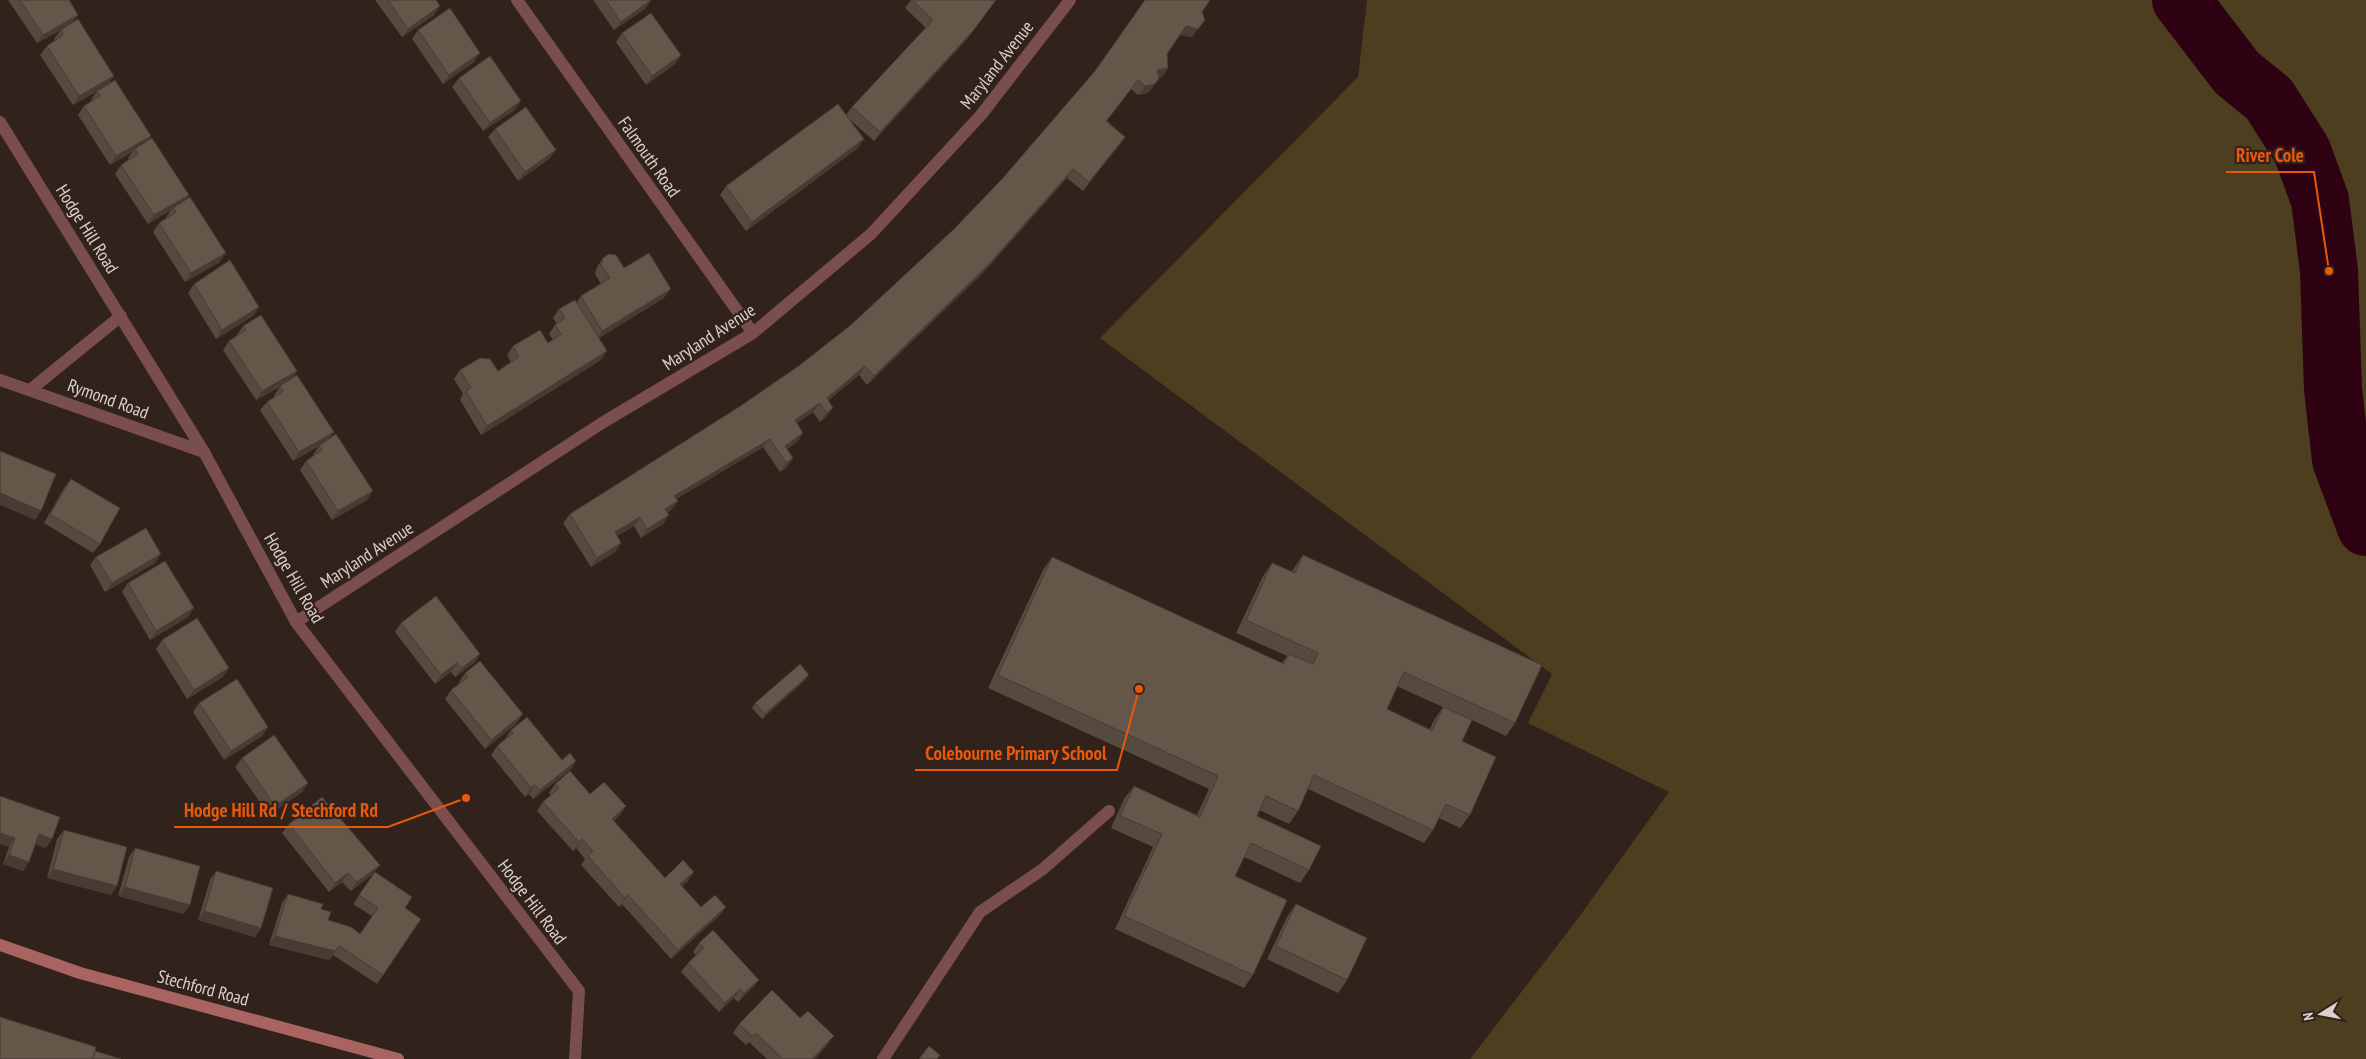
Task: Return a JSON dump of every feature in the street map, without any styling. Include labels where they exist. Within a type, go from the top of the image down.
[{"type":"main road","name":"Stechford Road","points":[[0,944],[80,972],[398,1059]]},
{"type":"street","name":"Falmouth Road","points":[[517,0],[752,333]]},
{"type":"street","name":"Maryland Avenue","points":[[296,622],[602,424],[752,333],[871,234],[981,115],[1070,0]]},
{"type":"street","name":"Hodge Hill Road","points":[[0,122],[204,452],[296,622],[579,992],[575,1059]]},
{"type":"street","points":[[30,390],[121,316]]},
{"type":"street","name":"Rymond Road","points":[[0,380],[204,452]]},
{"type":"street","points":[[883,1059],[980,912],[1043,869],[1109,811]]},
{"type":"shaded area","points":[[1367,0],[2366,0],[2366,1059],[1470,1059],[1576,921],[1669,792],[1528,723],[1552,674],[1100,338],[1358,77]]},
{"type":"building","points":[[20,0],[69,0],[78,15],[43,35]]},
{"type":"building","points":[[388,0],[436,0],[440,6],[408,29]]},
{"type":"building","points":[[606,0],[651,0],[621,22]]},
{"type":"building","points":[[913,0],[996,0],[973,31],[880,132],[852,107],[933,20]]},
{"type":"building","points":[[1145,0],[1210,0],[1202,12],[1205,20],[1198,29],[1186,26],[1167,54],[1168,68],[1157,70],[1159,78],[1155,84],[1145,86],[1138,80],[1106,121],[1125,137],[1089,182],[1073,169],[990,263],[874,376],[865,366],[827,398],[833,408],[826,413],[820,403],[795,420],[803,433],[785,446],[793,458],[786,463],[770,439],[674,496],[678,501],[665,509],[669,515],[647,529],[640,517],[615,532],[621,543],[597,558],[570,514],[742,405],[800,365],[852,324],[954,229],[1002,179],[1095,71]]},
{"type":"building","points":[[450,8],[480,53],[449,75],[418,30]]},
{"type":"building","points":[[651,13],[681,55],[652,76],[622,33]]},
{"type":"building","points":[[78,19],[114,76],[79,96],[47,46],[63,35],[61,30]]},
{"type":"building","points":[[490,56],[521,101],[490,123],[459,78]]},
{"type":"building","points":[[115,80],[151,136],[116,156],[84,106],[100,96],[97,91]]},
{"type":"building","points":[[838,104],[864,139],[752,222],[726,186]]},
{"type":"building","points":[[526,107],[556,150],[525,172],[495,129]]},
{"type":"building","points":[[152,138],[189,195],[154,215],[121,165],[138,154],[135,149]]},
{"type":"building","points":[[190,197],[226,253],[191,273],[159,223],[176,212],[173,208]]},
{"type":"building","points":[[649,253],[671,289],[602,331],[581,296],[610,278],[601,265],[603,258],[609,254],[616,255],[624,268]]},
{"type":"building","points":[[230,260],[259,307],[222,330],[194,284]]},
{"type":"building","points":[[575,300],[607,351],[487,426],[466,391],[471,388],[460,370],[480,358],[490,359],[498,371],[519,357],[513,346],[540,330],[548,343],[561,334],[555,325],[565,318],[559,309]]},
{"type":"building","points":[[261,315],[297,371],[262,391],[229,341],[246,330],[243,326]]},
{"type":"building","points":[[297,375],[334,432],[299,452],[267,402],[283,391],[280,386]]},
{"type":"building","points":[[336,434],[373,491],[338,511],[306,461],[322,450],[319,446]]},
{"type":"building","points":[[0,451],[56,474],[41,511],[0,493]]},
{"type":"building","points":[[71,479],[120,508],[100,544],[50,514]]},
{"type":"building","points":[[146,528],[161,554],[112,583],[96,557]]},
{"type":"building","points":[[1303,555],[1542,665],[1515,723],[1404,672],[1387,709],[1432,731],[1443,707],[1472,720],[1462,741],[1496,757],[1470,815],[1446,804],[1433,830],[1314,775],[1298,811],[1266,796],[1257,816],[1321,846],[1309,870],[1251,843],[1235,876],[1287,900],[1253,975],[1124,916],[1162,834],[1120,816],[1134,786],[1200,817],[1218,776],[998,675],[1052,557],[1284,664],[1289,654],[1313,664],[1318,653],[1246,620],[1272,563],[1295,573]]},
{"type":"building","points":[[165,561],[194,608],[156,631],[128,583]]},
{"type":"building","points":[[436,596],[480,654],[462,668],[457,663],[441,675],[401,623]]},
{"type":"building","points":[[197,618],[229,668],[194,690],[162,640]]},
{"type":"building","points":[[480,661],[523,714],[491,740],[451,690],[468,677],[465,673]]},
{"type":"building","points":[[800,664],[809,675],[765,714],[755,703]]},
{"type":"building","points":[[237,679],[268,727],[231,751],[199,703]]},
{"type":"building","points":[[527,717],[562,760],[570,753],[576,761],[540,790],[535,785],[531,788],[497,746],[513,733],[511,730]]},
{"type":"building","points":[[274,735],[308,783],[275,806],[242,758]]},
{"type":"building","points":[[570,771],[590,794],[604,782],[626,806],[612,819],[665,878],[683,860],[694,872],[680,884],[701,907],[715,895],[726,907],[678,950],[628,895],[625,898],[588,856],[593,851],[582,839],[579,842],[543,802],[559,788],[555,784]]},
{"type":"building","points":[[0,796],[60,817],[52,839],[39,834],[29,862],[9,855],[15,838],[0,833]]},
{"type":"building","points":[[322,797],[380,865],[357,882],[348,873],[335,883],[289,824]]},
{"type":"building","points":[[64,830],[127,847],[117,886],[53,869]]},
{"type":"building","points":[[135,848],[200,866],[190,905],[125,887]]},
{"type":"building","points":[[216,871],[273,888],[261,928],[204,911]]},
{"type":"building","points":[[375,872],[412,897],[405,908],[421,919],[383,975],[339,946],[335,951],[275,936],[288,894],[323,904],[321,909],[331,912],[328,920],[351,927],[360,934],[378,908],[359,895]]},
{"type":"building","points":[[1296,904],[1367,938],[1347,980],[1276,946]]},
{"type":"building","points":[[713,930],[759,980],[744,993],[740,989],[725,1003],[688,963],[704,948],[699,943]]},
{"type":"building","points":[[772,990],[800,1018],[808,1011],[834,1036],[812,1059],[783,1059],[756,1033],[752,1036],[739,1024]]},
{"type":"building","points":[[0,1017],[96,1047],[93,1059],[0,1059]]},
{"type":"building","points":[[929,1046],[940,1055],[937,1059],[919,1059]]},
{"type":"building","points":[[95,1051],[121,1059],[93,1059]]},
{"type":"waterway","points":[[2181,0],[2237,73],[2269,99],[2302,151],[2320,200],[2329,271],[2333,389],[2341,460],[2366,527]]},
{"type":"place","name":"River Cole","points":[[2329,271]]},
{"type":"place","name":"Colebourne Primary School","points":[[1139,689]]},
{"type":"place","name":"Hodge Hill Rd / Stechford Rd","points":[[466,798]]}]
